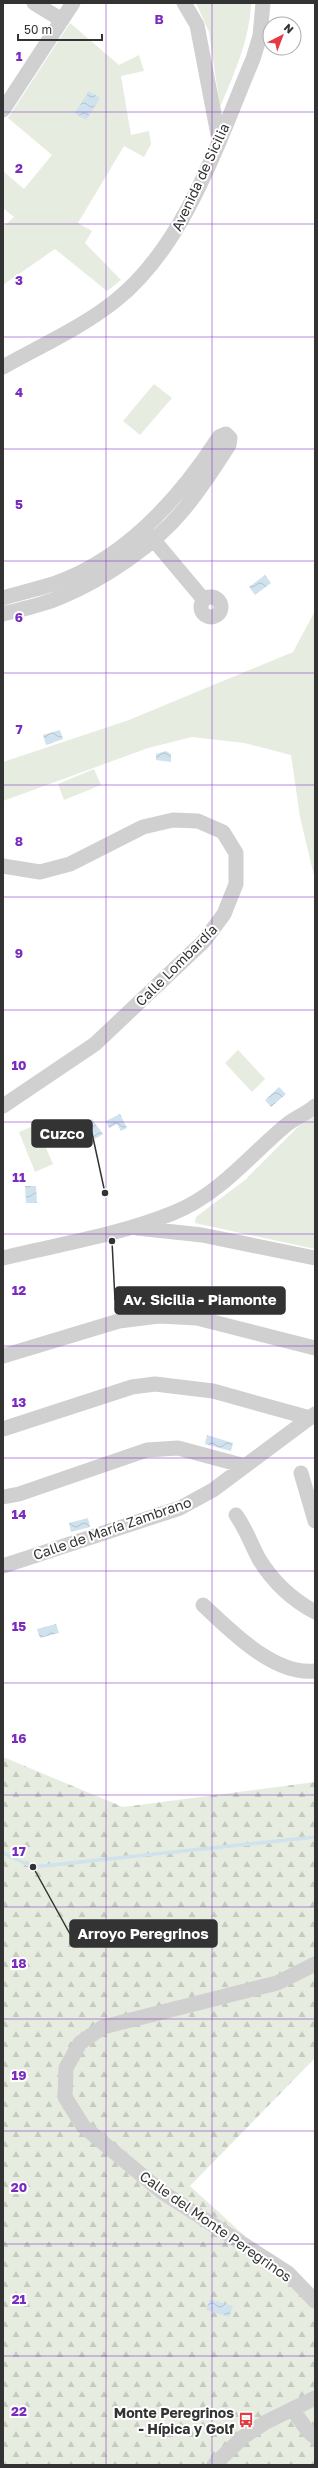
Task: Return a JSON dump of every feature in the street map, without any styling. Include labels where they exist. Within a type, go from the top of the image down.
[{"type":"street","points":[[34,3],[62,20]]},
{"type":"street","points":[[3,110],[73,3]]},
{"type":"street","points":[[184,3],[197,25],[219,140]]},
{"type":"street","name":"Avenida de Sicilia","points":[[3,367],[85,321],[116,301],[153,264],[166,247],[186,213],[253,59],[260,36],[263,3]]},
{"type":"street","points":[[3,598],[54,583],[104,559],[149,533],[183,511],[206,481],[229,445],[230,438],[226,434],[219,436],[196,472],[172,501],[149,533],[111,571],[61,597],[3,614]]},
{"type":"street","points":[[149,533],[204,600]]},
{"type":"street","name":"Calle Lombardía","points":[[3,866],[40,872],[70,864],[143,827],[173,820],[198,821],[223,832],[236,853],[236,884],[224,914],[204,941],[95,1044],[3,1106]]},
{"type":"street","points":[[4,1258],[131,1227],[174,1213],[199,1200],[244,1166],[286,1125],[306,1114],[315,1106]]},
{"type":"street","points":[[174,1213],[189,1227],[202,1235]]},
{"type":"street","points":[[131,1227],[202,1235],[315,1258]]},
{"type":"street","points":[[3,1356],[119,1321],[159,1316],[197,1318],[315,1348]]},
{"type":"street","points":[[3,1429],[132,1388],[155,1384],[213,1391],[312,1416]]},
{"type":"street","name":"Calle de María Zambrano","points":[[3,1566],[180,1508],[213,1490],[312,1416]]},
{"type":"street","points":[[3,1497],[18,1494],[147,1450],[178,1448],[245,1466]]},
{"type":"street","points":[[301,1473],[315,1521]]},
{"type":"street","points":[[236,1515],[244,1526],[259,1558],[276,1582],[290,1596],[315,1612]]},
{"type":"street","points":[[203,1605],[246,1644],[267,1657],[287,1667],[315,1671]]},
{"type":"street","name":"Calle del Monte Peregrinos","points":[[315,1964],[277,1983],[103,2027],[80,2043],[66,2068],[65,2097],[82,2126],[162,2192],[288,2273],[315,2301]]},
{"type":"street","points":[[214,2465],[243,2437],[266,2422],[315,2398]]},
{"type":"street","points":[[293,2410],[307,2430],[315,2437]]},
{"type":"green space","points":[[196,3],[251,3],[248,30],[236,69],[220,107],[209,32]]},
{"type":"green space","points":[[70,23],[119,65],[139,55],[144,71],[121,76],[131,135],[149,131],[151,144],[144,157],[124,146],[78,223],[92,231],[85,243],[121,280],[107,291],[55,249],[3,285],[3,227],[14,217],[3,208],[3,171],[24,189],[52,155],[8,118]]},
{"type":"green space","points":[[154,384],[172,398],[140,435],[123,421]]},
{"type":"green space","points":[[315,611],[315,880],[300,817],[291,755],[244,743],[192,737],[148,748],[3,801],[3,762],[129,720],[293,652]]},
{"type":"green space","points":[[94,769],[101,785],[64,800],[58,784]]},
{"type":"green space","points":[[238,1050],[265,1079],[252,1092],[225,1063]]},
{"type":"green space","points":[[315,1110],[315,1249],[195,1223],[196,1217],[245,1180]]},
{"type":"green space","points":[[36,1125],[53,1164],[35,1172],[19,1132]]},
{"type":"green space","points":[[3,1757],[123,1807],[315,1782],[315,2058],[190,2186],[315,2300],[315,2465],[3,2465]]},
{"type":"water","points":[[89,91],[100,98],[86,120],[75,113]]},
{"type":"water","points":[[265,575],[271,583],[255,595],[249,587]]},
{"type":"water","points":[[60,730],[63,739],[46,745],[43,735]]},
{"type":"water","points":[[166,751],[171,754],[171,762],[156,760],[156,754]]},
{"type":"water","points":[[279,1087],[286,1094],[271,1107],[265,1100]]},
{"type":"water","points":[[120,1114],[127,1128],[121,1131],[117,1124],[109,1128],[106,1121]]},
{"type":"water","points":[[92,1119],[103,1134],[95,1139],[84,1124]]},
{"type":"water","points":[[25,1186],[36,1186],[37,1203],[26,1203]]},
{"type":"water","points":[[207,1435],[233,1443],[231,1451],[205,1444]]},
{"type":"water","points":[[88,1518],[90,1527],[71,1532],[69,1523]]},
{"type":"water","points":[[56,1624],[59,1633],[40,1638],[37,1629]]},
{"type":"water","points":[[210,2299],[233,2306],[229,2317],[206,2310]]},
{"type":"waterway","points":[[3,1853],[33,1867],[315,1837]]},
{"type":"place","name":"Cuzco","points":[[105,1193]]},
{"type":"place","name":"Av. Sicilia - Piamonte","points":[[112,1241]]},
{"type":"place","name":"Arroyo Peregrinos","points":[[33,1867]]},
{"type":"place","name":"Monte Peregrinos - Hípica y Golf","points":[[246,2420]]}]
